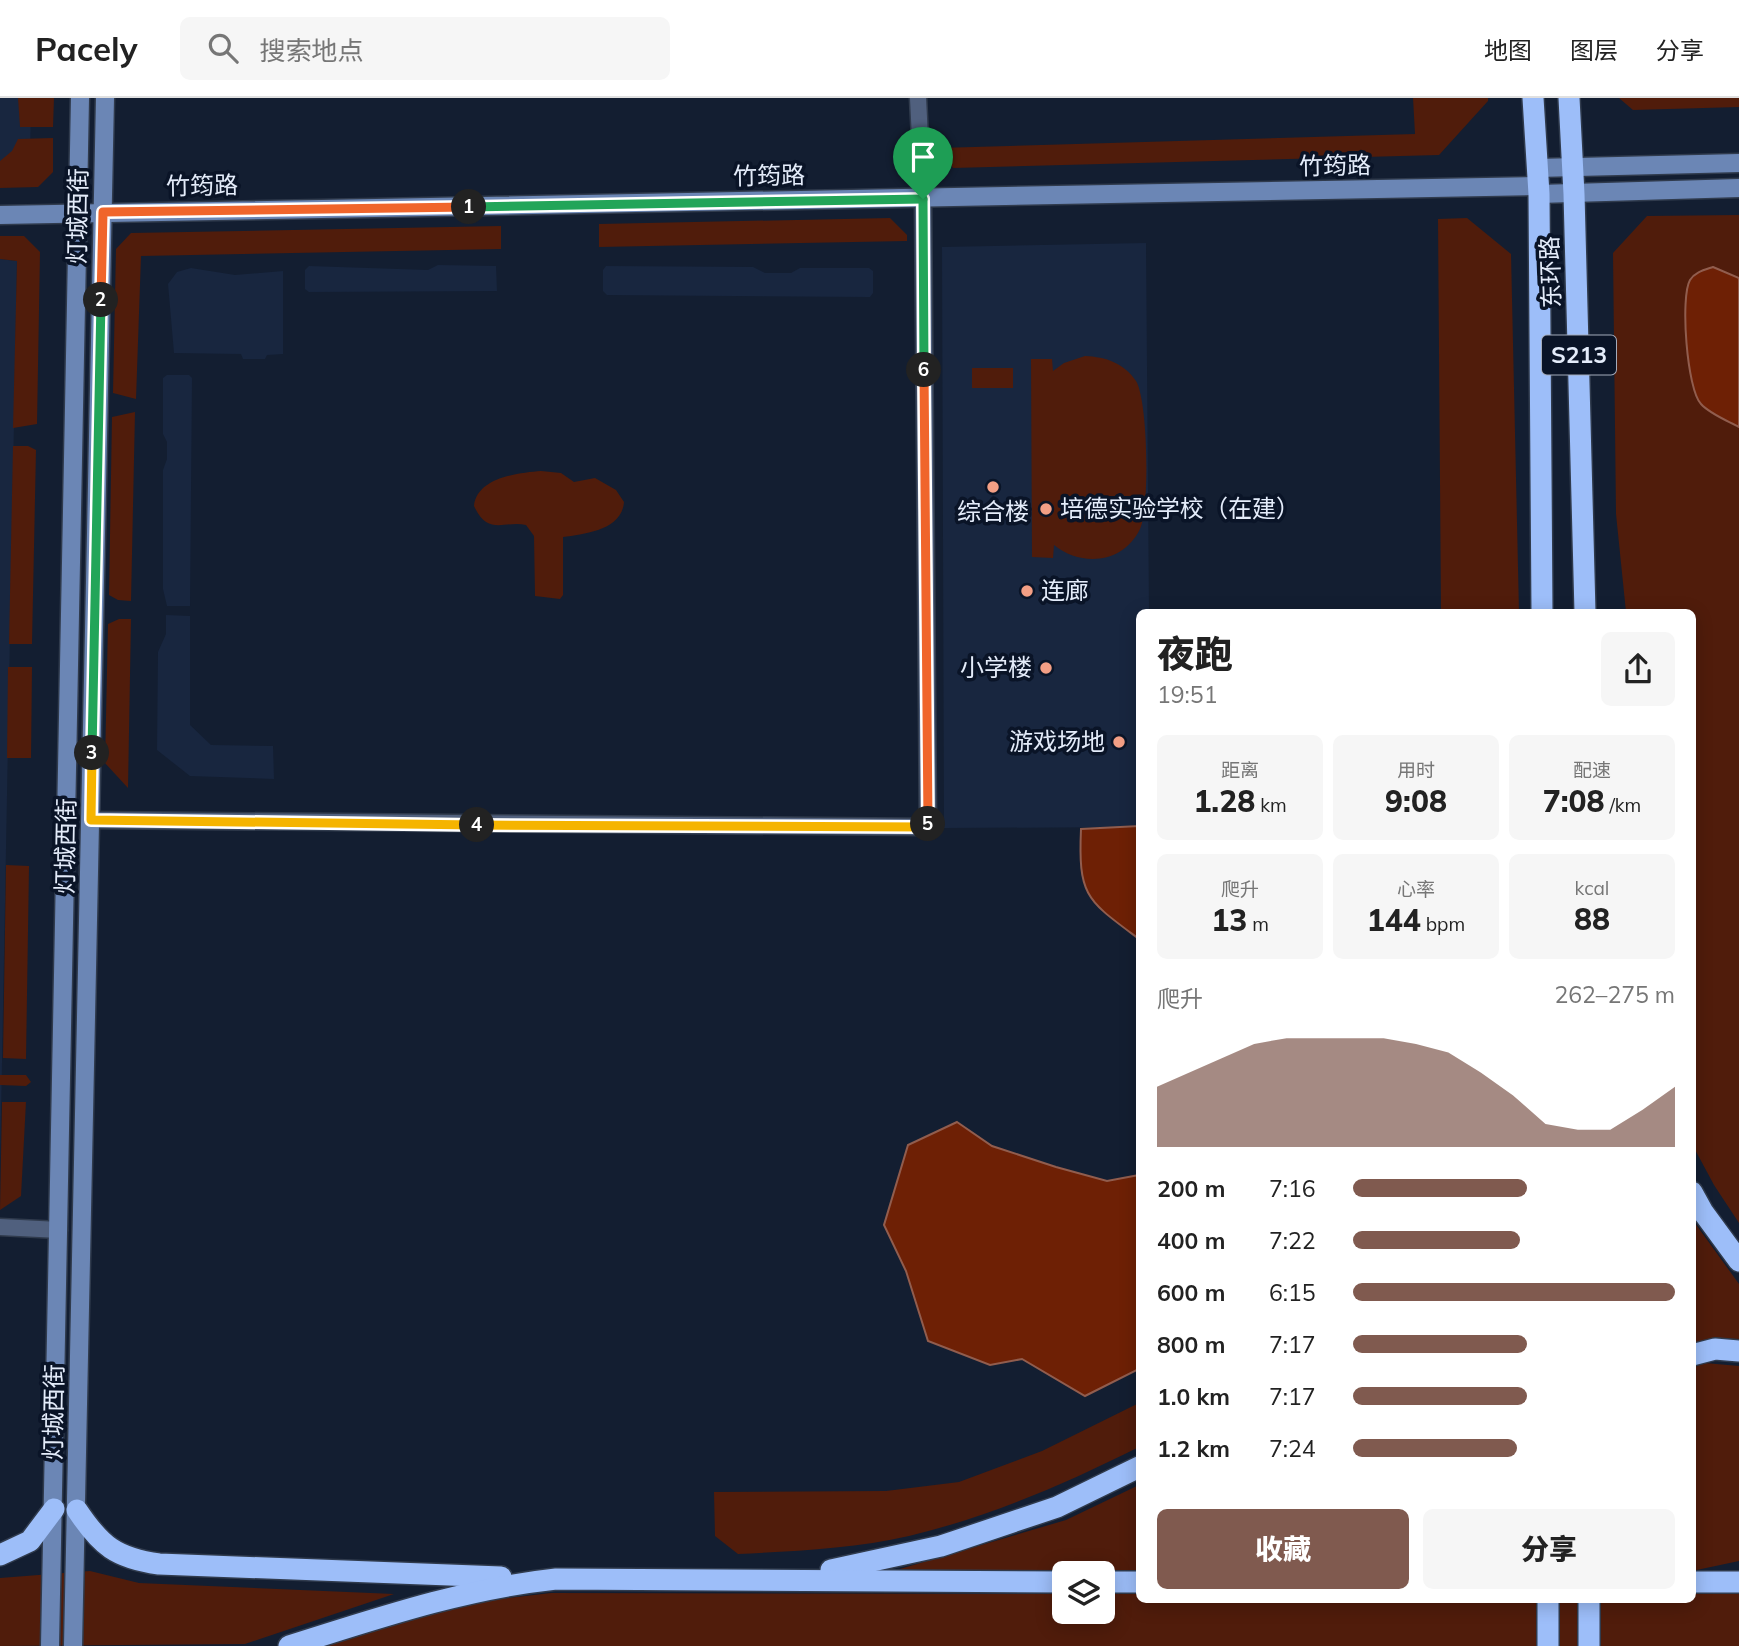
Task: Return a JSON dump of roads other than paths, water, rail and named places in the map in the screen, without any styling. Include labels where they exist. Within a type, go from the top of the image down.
[{"type":"highway","name":"东环路","points":[[1533,98],[1538,183],[1542,609]]},
{"type":"highway","name":"东环路","points":[[1569,98],[1585,609]]},
{"type":"highway","points":[[1696,1199],[1739,1261]]},
{"type":"highway","points":[[1696,1354],[1715,1349],[1739,1351]]},
{"type":"highway","points":[[791,1578],[941,1546],[1057,1507],[1136,1468]]},
{"type":"highway","points":[[0,1555],[30,1541],[54,1509]]},
{"type":"highway","points":[[77,1510],[97,1540],[129,1560],[149,1563],[556,1579],[1052,1581]]},
{"type":"highway","points":[[1696,1582],[1739,1574]]},
{"type":"highway","points":[[289,1646],[456,1595],[498,1585],[556,1579]]},
{"type":"highway","points":[[1115,1582],[1136,1582]]},
{"type":"highway","points":[[1696,1582],[1739,1583]]},
{"type":"highway","points":[[1548,1603],[1548,1646]]},
{"type":"highway","points":[[1589,1603],[1589,1646]]},
{"type":"street","name":"灯城西街","points":[[50,1646],[80,98]]},
{"type":"street","name":"灯城西街","points":[[73,1646],[105,98]]},
{"type":"street","points":[[91,820],[928,827],[923,199],[918,98]]},
{"type":"street","name":"竹筠路","points":[[1538,183],[1573,167],[1739,163]]},
{"type":"street","name":"竹筠路","points":[[0,215],[923,199],[1538,183],[1574,194],[1739,188]]},
{"type":"street","points":[[0,1227],[59,1230]]},
{"type":"place","name":"综合楼","points":[[993,487]]},
{"type":"place","name":"培德实验学校（在建）","points":[[1046,509]]},
{"type":"place","name":"连廊","points":[[1027,591]]},
{"type":"place","name":"小学楼","points":[[1046,668]]},
{"type":"place","name":"游戏场地","points":[[1119,742]]}]
